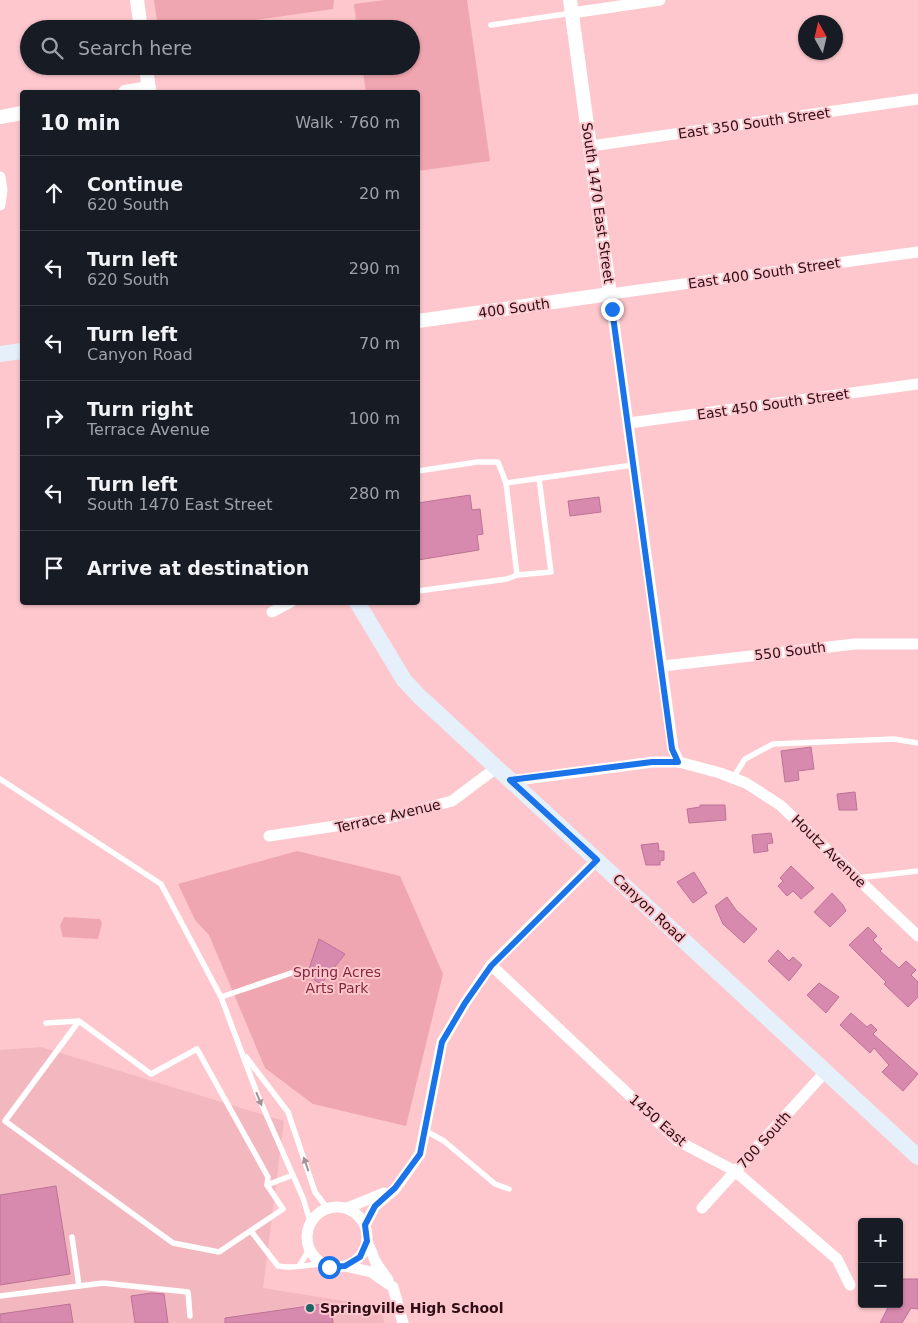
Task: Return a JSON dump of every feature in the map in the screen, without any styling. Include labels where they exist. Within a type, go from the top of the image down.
[{"type":"main road","points":[[0,354],[20,352]]},
{"type":"main road","name":"Canyon Road","points":[[359,605],[404,680],[496,768],[918,1156]]},
{"type":"street","points":[[137,0],[140,20]]},
{"type":"street","points":[[571,7],[660,0]]},
{"type":"street","name":"South 1470 East Street","points":[[571,7],[663,666],[672,749],[678,762]]},
{"type":"street","points":[[147,75],[149,90]]},
{"type":"street","name":"East 350 South Street","points":[[591,146],[918,99]]},
{"type":"street","points":[[0,117],[20,113]]},
{"type":"street","points":[[0,177],[2,190],[0,205]]},
{"type":"street","name":"East 400 South Street","points":[[610,294],[918,252]]},
{"type":"street","name":"400 South","points":[[420,321],[610,294]]},
{"type":"street","name":"East 450 South Street","points":[[628,423],[918,384]]},
{"type":"street","points":[[272,612],[286,605]]},
{"type":"street","name":"550 South","points":[[663,666],[855,644],[918,644]]},
{"type":"street","points":[[510,780],[652,762],[678,762],[733,778]]},
{"type":"street","name":"Terrace Avenue","points":[[269,836],[389,818],[452,801],[496,768]]},
{"type":"street","name":"Houtz Avenue","points":[[733,778],[758,790],[780,805],[918,936]]},
{"type":"street","points":[[365,1225],[375,1206],[395,1188],[420,1154],[442,1042],[465,1003],[491,966],[597,860]]},
{"type":"street","name":"1450 East","points":[[491,966],[678,1141],[735,1171],[837,1259],[850,1285]]},
{"type":"street","name":"700 South","points":[[702,1208],[826,1071]]},
{"type":"street","points":[[348,1208],[395,1188]]},
{"type":"street","points":[[367,1241],[360,1257],[345,1266],[337,1268],[322,1264],[309,1250],[306,1241],[310,1221],[327,1208],[337,1206],[348,1208],[355,1212],[365,1225],[367,1241],[376,1263],[393,1287],[402,1323]]},
{"type":"street","points":[[345,1266],[371,1272],[393,1287]]},
{"type":"lane","points":[[490,25],[571,7]]},
{"type":"lane","points":[[420,471],[477,462],[498,462],[506,483],[517,575]]},
{"type":"lane","points":[[506,483],[634,465]]},
{"type":"lane","points":[[420,591],[507,579],[517,575],[551,572],[539,478]]},
{"type":"lane","points":[[733,778],[745,759],[773,744],[894,740],[918,743]]},
{"type":"lane","points":[[0,779],[161,884],[221,997],[258,1096],[293,1175],[310,1221]]},
{"type":"lane","points":[[857,878],[918,871]]},
{"type":"lane","points":[[221,997],[300,970]]},
{"type":"lane","points":[[46,1023],[79,1021],[151,1074],[196,1049],[268,1177],[267,1185],[283,1209],[219,1252],[173,1243],[5,1121],[79,1021]]},
{"type":"lane","points":[[243,1053],[288,1112],[315,1192],[327,1208]]},
{"type":"lane","points":[[424,1130],[444,1141],[495,1184],[509,1189]]},
{"type":"lane","points":[[267,1185],[293,1175]]},
{"type":"lane","points":[[251,1231],[278,1266],[294,1269],[299,1266],[322,1264]]},
{"type":"lane","points":[[72,1237],[80,1286]]},
{"type":"lane","points":[[299,1266],[309,1250]]},
{"type":"lane","points":[[0,1296],[103,1283],[188,1292],[190,1316]]},
{"type":"shaded area","name":"Springville High School","points":[[41,1047],[284,1121],[263,1288],[381,1307],[384,1323],[0,1323],[0,1050]]},
{"type":"green space","points":[[154,0],[334,0],[333,9],[255,20],[157,20]]},
{"type":"green space","points":[[385,0],[467,0],[490,161],[420,171],[420,90],[366,90],[363,75],[420,75],[420,20],[356,20],[354,4]]},
{"type":"green space","name":"Spring Acres Arts Park","points":[[297,851],[400,876],[443,974],[406,1126],[313,1104],[265,1068],[209,935],[195,920],[178,884]]},
{"type":"green space","points":[[64,917],[100,919],[102,923],[98,939],[63,937],[60,926]]},
{"type":"building","points":[[470,495],[472,510],[480,509],[483,534],[477,535],[479,550],[420,560],[420,503]]},
{"type":"building","points":[[599,497],[601,512],[570,516],[568,501]]},
{"type":"building","points":[[811,747],[814,769],[798,771],[799,780],[785,782],[781,751]]},
{"type":"building","points":[[855,792],[857,810],[839,810],[837,794]]},
{"type":"building","points":[[700,805],[725,805],[726,820],[689,823],[687,809],[700,807]]},
{"type":"building","points":[[771,833],[773,843],[767,844],[768,851],[754,853],[752,835]]},
{"type":"building","points":[[658,843],[659,851],[664,851],[664,860],[660,861],[660,865],[646,865],[641,845]]},
{"type":"building","points":[[791,866],[814,888],[801,899],[793,891],[787,896],[778,886],[783,881],[780,878]]},
{"type":"building","points":[[694,872],[707,893],[693,903],[677,882]]},
{"type":"building","points":[[832,893],[846,911],[830,927],[814,912]]},
{"type":"building","points":[[727,897],[736,910],[757,929],[744,943],[723,924],[715,906]]},
{"type":"building","points":[[868,927],[877,936],[873,940],[882,949],[880,951],[899,968],[906,961],[916,970],[911,975],[918,982],[918,997],[908,1007],[884,984],[886,982],[849,945]]},
{"type":"building","points":[[319,939],[345,954],[321,984],[307,975]]},
{"type":"building","points":[[778,950],[789,961],[793,957],[802,965],[789,981],[768,961]]},
{"type":"building","points":[[819,983],[839,997],[826,1013],[807,995]]},
{"type":"building","points":[[851,1013],[867,1027],[871,1024],[877,1030],[873,1034],[918,1074],[903,1091],[882,1072],[889,1065],[874,1048],[870,1053],[840,1025]]},
{"type":"building","points":[[56,1186],[70,1274],[0,1285],[0,1195]]},
{"type":"building","points":[[903,1279],[918,1279],[918,1309],[911,1308],[902,1323],[880,1323],[888,1308],[903,1308]]},
{"type":"building","points":[[151,1293],[164,1294],[168,1323],[135,1323],[131,1296]]},
{"type":"building","name":"Springville High School","points":[[330,1303],[333,1323],[225,1323],[225,1318]]},
{"type":"building","points":[[70,1304],[73,1323],[0,1323],[0,1314]]},
{"type":"place","name":"Springville High School","points":[[310,1308]]},
{"type":"route","points":[[329,1267],[345,1266],[353,1263],[360,1257],[367,1241],[365,1225],[375,1206],[409,1172],[420,1154],[428,1105],[442,1042],[465,1003],[491,966],[597,860],[510,780],[652,762],[678,762],[672,749],[663,666],[612,309]]}]
